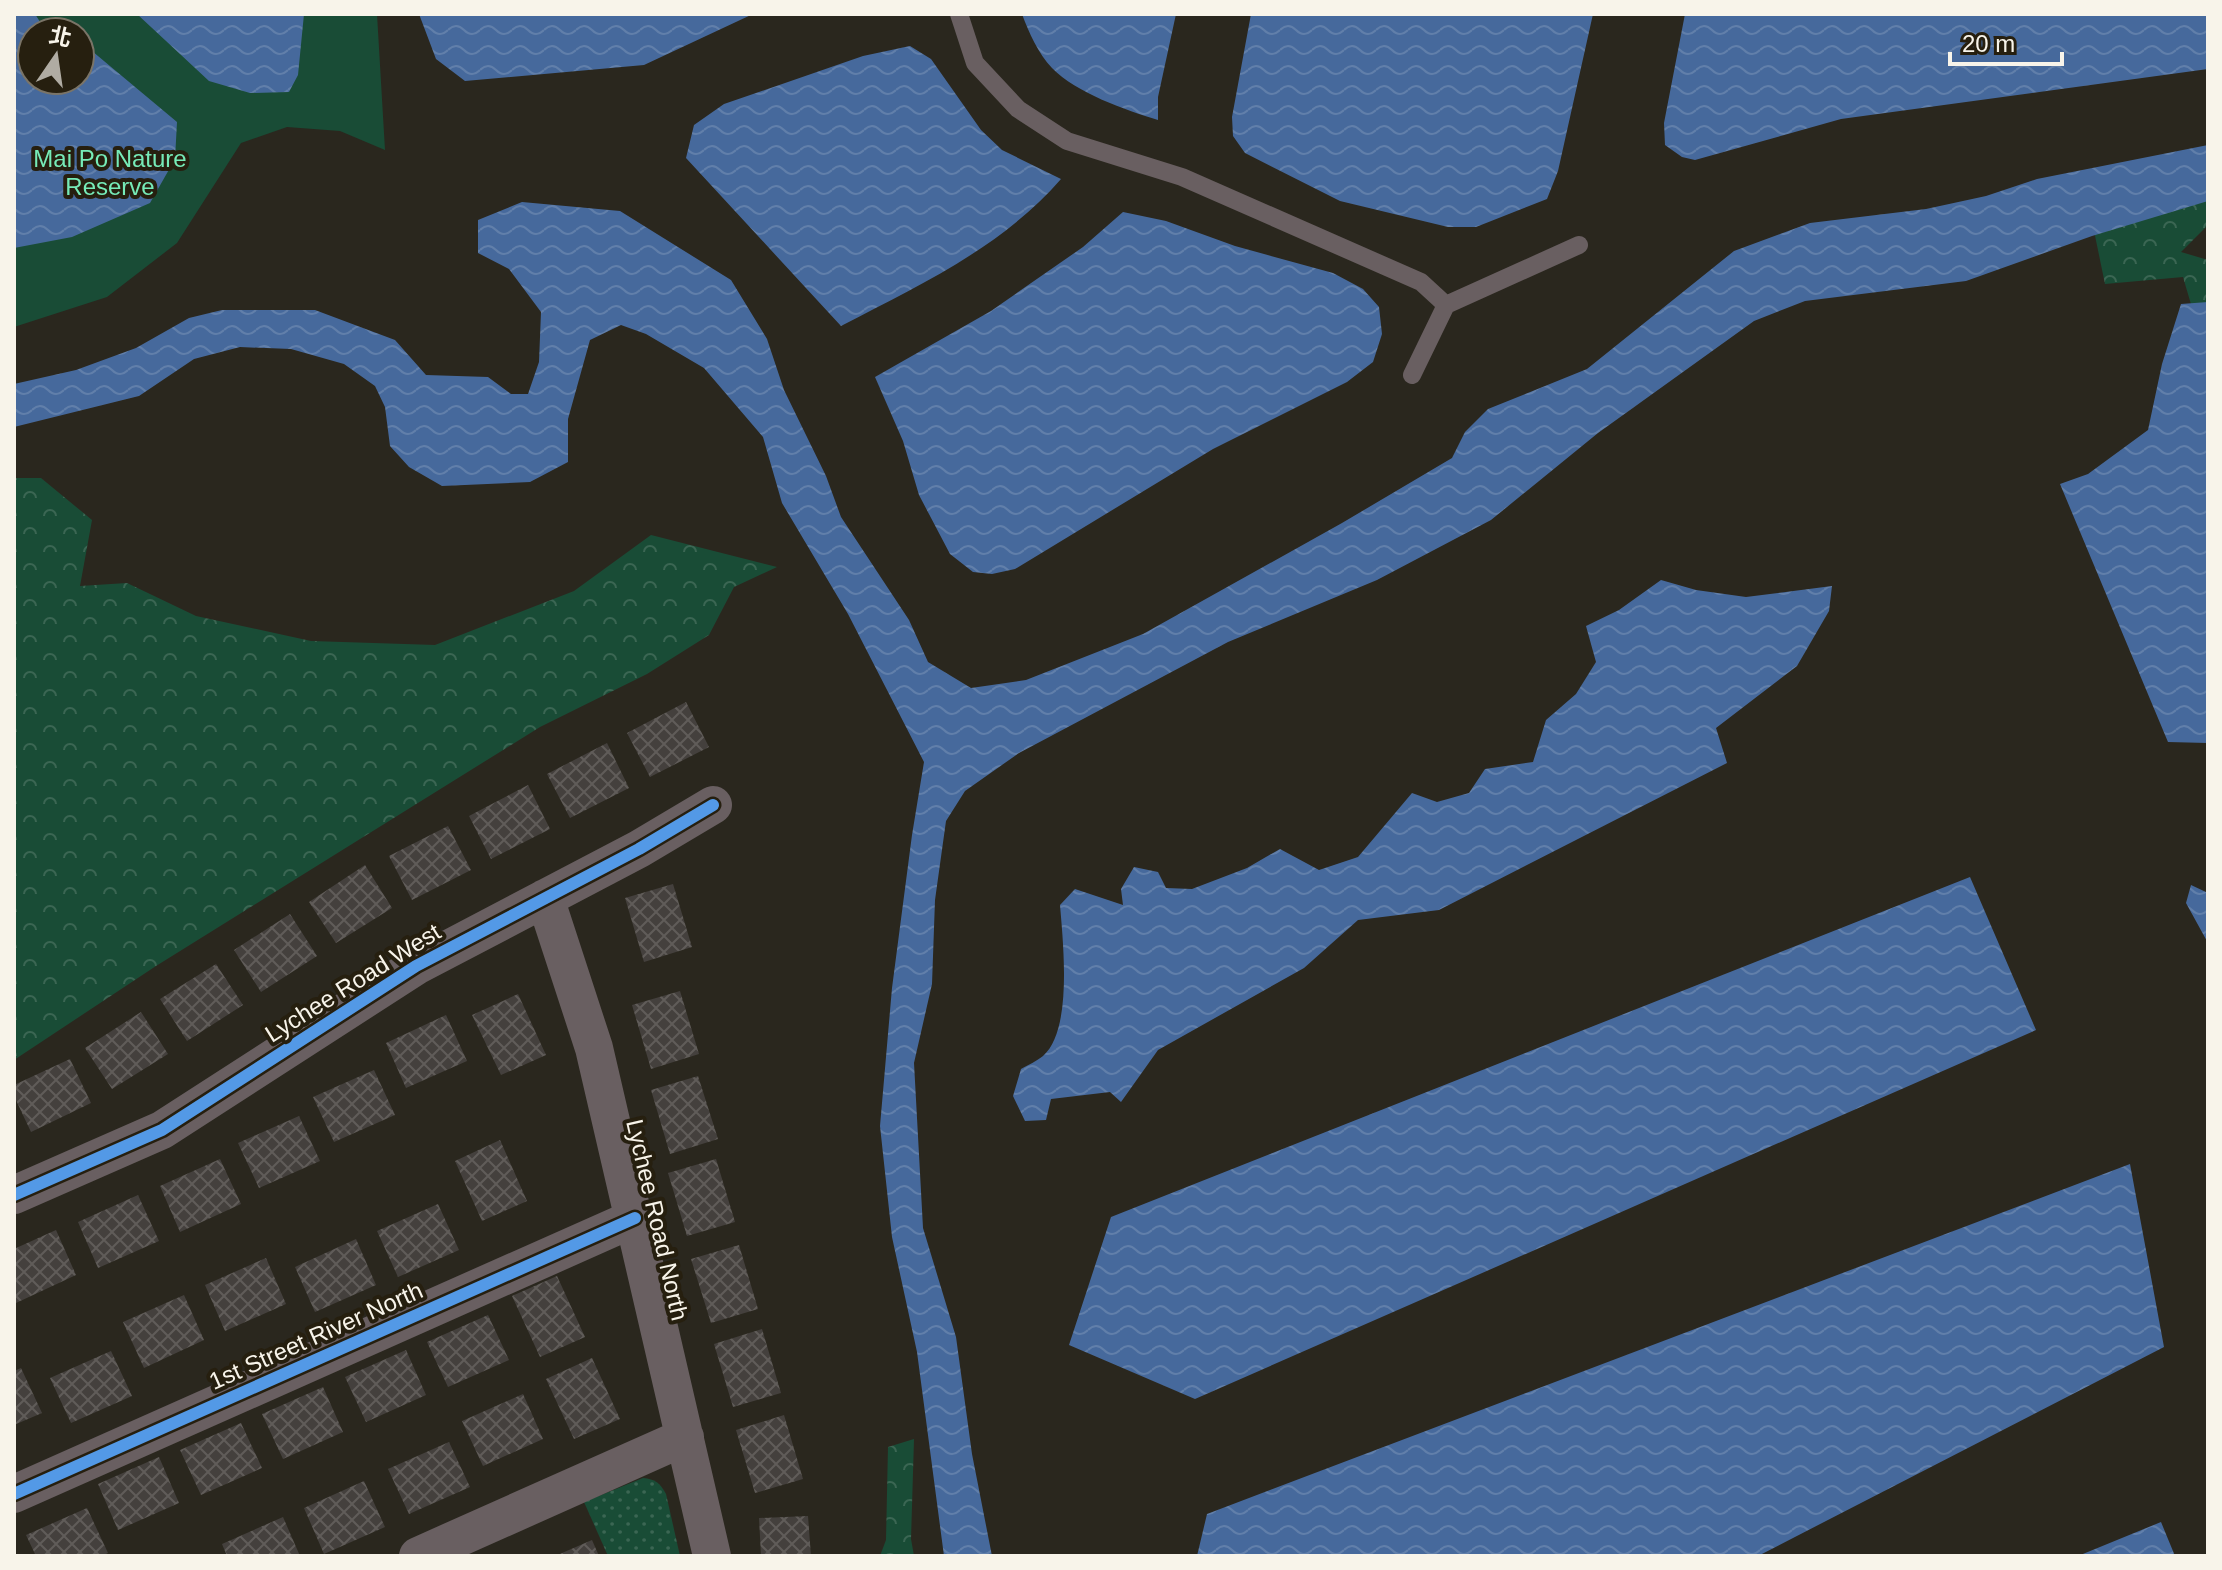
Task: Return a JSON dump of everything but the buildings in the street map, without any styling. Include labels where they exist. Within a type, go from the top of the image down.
[{"type":"street","name":"Lychee Road West","points":[[14,1195],[162,1130],[416,966],[639,849],[713,805]]},
{"type":"street","name":"Lychee Road North","points":[[545,898],[594,1048],[712,1556]]},
{"type":"street","name":"1st Street River North","points":[[14,1494],[635,1218]]},
{"type":"street","points":[[418,1556],[685,1437]]},
{"type":"lane","points":[[959,14],[975,63],[1018,109],[1067,141],[1182,177],[1421,282],[1446,305]]},
{"type":"lane","points":[[1412,375],[1446,305],[1579,245]]},
{"type":"green space","name":"Mai Po Nature Reserve","points":[[14,14],[377,14],[385,150],[340,131],[287,127],[241,143],[177,243],[107,297],[14,327]]},
{"type":"green space","points":[[2208,165],[2208,225],[2181,252],[2208,260],[2208,398],[2198,328],[2183,277],[2105,284],[2092,221]]},
{"type":"green space","points":[[14,478],[41,478],[92,520],[80,586],[127,583],[196,616],[311,641],[435,645],[574,591],[651,535],[777,567],[734,587],[709,635],[647,674],[540,727],[156,966],[14,1060]]},
{"type":"green space","points":[[914,1439],[911,1539],[914,1556],[880,1556],[886,1540],[888,1447]]},
{"type":"green space","points":[[643,1478],[657,1482],[666,1494],[680,1556],[608,1556],[584,1502]]},
{"type":"water","points":[[14,14],[35,14],[16,16],[16,96],[96,96],[96,54],[177,122],[175,159],[150,203],[72,237],[14,248]]},
{"type":"water","points":[[137,14],[304,14],[298,75],[289,92],[250,93],[209,81]]},
{"type":"water","points":[[419,14],[753,14],[644,65],[465,81],[436,59]]},
{"type":"water","points":[[1022,14],[1176,14],[1158,97],[1158,120],[1102,100],[1062,77],[1038,49]]},
{"type":"water","points":[[1251,14],[1593,14],[1558,171],[1547,199],[1476,227],[1448,227],[1340,201],[1245,153],[1233,136],[1232,117]]},
{"type":"water","points":[[1685,14],[2208,14],[2208,69],[1841,119],[1695,160],[1682,157],[1665,145],[1664,123]]},
{"type":"water","points":[[910,46],[931,59],[981,130],[1002,150],[1061,179],[1013,225],[986,245],[841,326],[686,158],[694,125],[724,104],[863,56]]},
{"type":"water","points":[[2208,145],[2208,201],[2092,236],[1966,281],[1805,301],[1754,321],[1598,433],[1491,520],[1377,580],[1228,642],[1019,753],[965,791],[946,821],[935,900],[932,984],[914,1063],[923,1228],[956,1337],[972,1454],[992,1556],[944,1556],[917,1352],[892,1237],[880,1126],[892,988],[924,762],[848,614],[782,503],[763,437],[704,368],[646,334],[621,325],[590,340],[568,419],[568,462],[530,482],[442,486],[409,467],[390,446],[385,407],[375,386],[344,364],[291,349],[240,347],[194,359],[139,396],[14,427],[14,384],[76,370],[136,348],[189,318],[222,310],[315,310],[395,340],[426,375],[488,377],[511,394],[528,394],[539,362],[541,312],[509,269],[478,253],[478,220],[522,202],[620,211],[731,280],[767,339],[784,390],[826,476],[841,517],[909,620],[928,662],[971,688],[1026,680],[1143,634],[1342,523],[1452,458],[1465,432],[1488,409],[1587,369],[1734,251],[1810,223],[1926,209],[1986,196],[2037,179]]},
{"type":"water","points":[[1123,212],[1166,221],[1235,246],[1333,273],[1363,289],[1379,307],[1382,334],[1373,362],[1347,382],[1213,449],[1015,569],[992,574],[973,572],[950,554],[919,495],[903,441],[875,377],[991,311],[1083,247]]},
{"type":"water","points":[[2208,302],[2208,743],[2168,742],[2060,484],[2088,474],[2148,430],[2162,364],[2181,304]]},
{"type":"water","points":[[1661,580],[1696,590],[1746,597],[1832,586],[1829,611],[1797,666],[1716,728],[1727,763],[1439,910],[1358,920],[1304,968],[1158,1050],[1121,1102],[1110,1092],[1051,1099],[1046,1120],[1025,1121],[1013,1096],[1021,1069],[1043,1056],[1059,1027],[1064,985],[1060,905],[1075,889],[1123,905],[1121,889],[1134,867],[1158,872],[1166,888],[1192,889],[1247,868],[1280,849],[1319,870],[1358,857],[1412,793],[1437,802],[1469,793],[1485,769],[1533,762],[1546,720],[1576,694],[1596,662],[1586,626],[1619,610]]},
{"type":"water","points":[[1970,877],[2036,1030],[1195,1399],[1069,1345],[1111,1217]]},
{"type":"water","points":[[2191,885],[2208,893],[2208,943],[2186,903]]},
{"type":"water","points":[[2130,1164],[2164,1347],[1758,1556],[1197,1556],[1207,1514]]},
{"type":"water","points":[[2161,1522],[2175,1556],[2078,1556]]},
{"type":"cycle path","points":[[14,1195],[162,1130],[416,966],[639,849],[713,805]]},
{"type":"cycle path","points":[[14,1494],[635,1218]]}]
